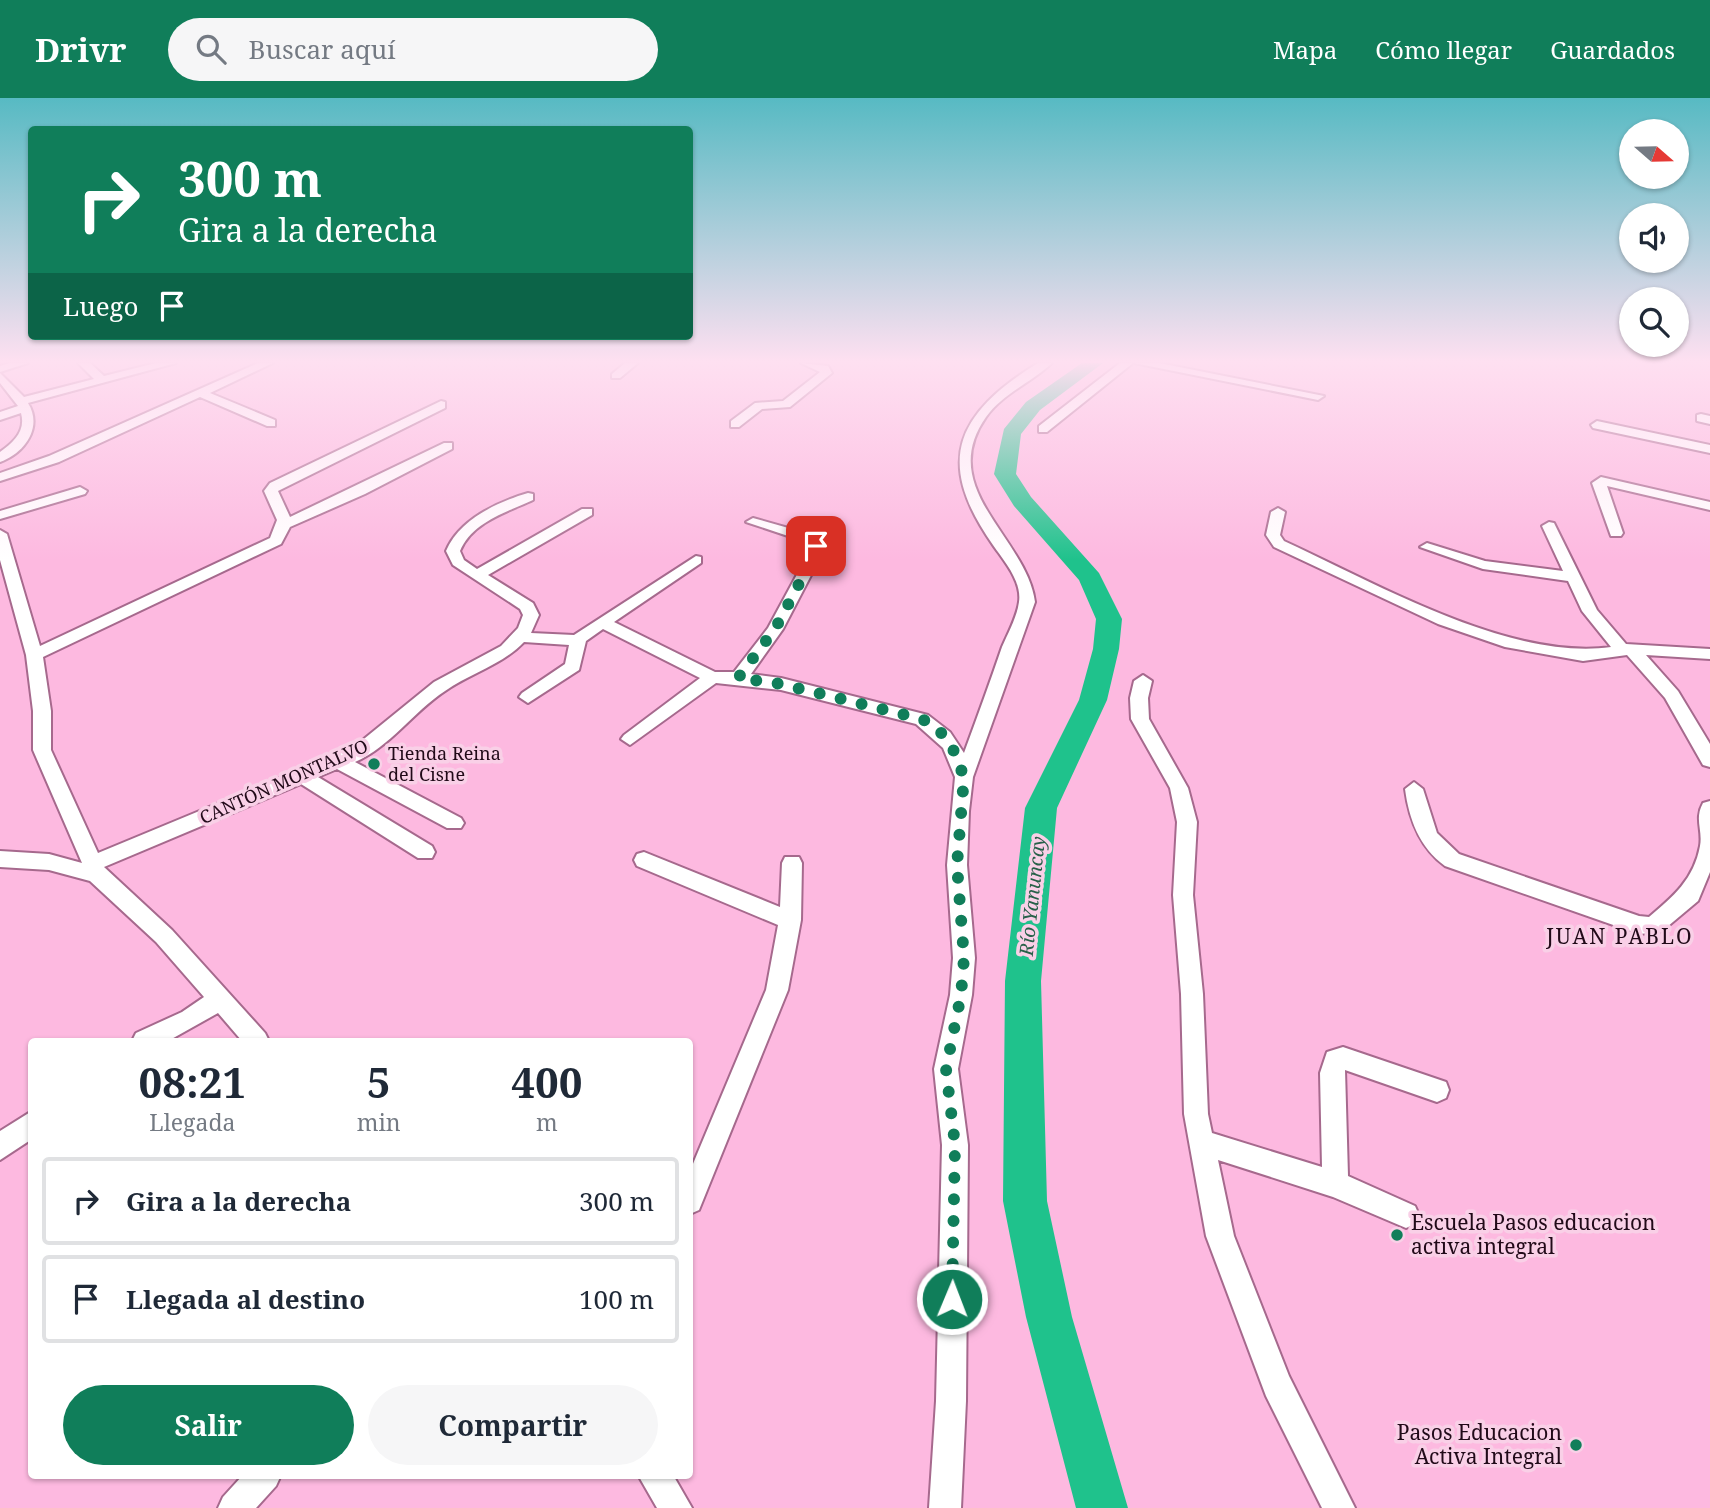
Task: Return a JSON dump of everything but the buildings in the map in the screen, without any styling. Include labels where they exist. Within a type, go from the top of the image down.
[{"type":"street","points":[[0,458],[20,444],[29,429]]},
{"type":"street","points":[[0,477],[54,459],[116,429]]},
{"type":"street","points":[[34,655],[276,541],[284,525],[281,502],[271,491],[275,486],[392,429]]},
{"type":"street","points":[[945,1508],[951,1401],[955,1145],[946,1069],[961,995],[964,958],[957,865],[964,777],[1027,602],[1021,574],[992,534],[968,486],[962,463],[970,429]]},
{"type":"street","points":[[1615,429],[1710,449]]},
{"type":"street","points":[[284,525],[360,491],[448,446]]},
{"type":"street","points":[[1616,533],[1599,483],[1601,481],[1710,506]]},
{"type":"street","points":[[0,515],[80,491]]},
{"type":"street","points":[[528,497],[482,521],[455,542],[453,551],[458,562],[527,606],[531,615],[521,637],[564,642],[578,639],[696,560]]},
{"type":"street","points":[[477,575],[587,512]]},
{"type":"street","points":[[1278,512],[1273,535],[1279,544],[1444,621],[1558,653],[1583,656],[1627,649],[1710,654]]},
{"type":"street","points":[[738,678],[775,629],[814,556],[816,546],[808,538],[753,522]]},
{"type":"street","points":[[1549,526],[1590,611],[1672,695],[1710,760]]},
{"type":"street","points":[[0,534],[34,655],[42,710],[42,750],[95,869],[164,936],[254,1038]]},
{"type":"street","points":[[1427,547],[1459,560],[1572,577]]},
{"type":"street","points":[[603,623],[712,677],[781,684],[922,719],[935,726],[951,744],[964,777]]},
{"type":"street","name":"CANTÓN MONTALVO","points":[[95,869],[338,761],[381,738],[440,685],[495,657],[521,637]]},
{"type":"street","points":[[528,697],[573,666],[578,639]]},
{"type":"street","points":[[630,739],[712,677]]},
{"type":"street","points":[[1143,681],[1139,698],[1140,719],[1179,788],[1187,822],[1187,861],[1183,895],[1200,1142],[1220,1236],[1277,1385],[1339,1508]]},
{"type":"street","points":[[338,761],[454,823]]},
{"type":"street","points":[[296,778],[419,854]]},
{"type":"street","points":[[1414,789],[1431,842],[1438,852],[1452,860],[1639,925],[1653,926],[1691,895],[1710,845],[1707,814],[1710,808]]},
{"type":"street","points":[[0,859],[49,862],[95,869]]},
{"type":"street","points":[[644,860],[790,920]]},
{"type":"street","points":[[693,1194],[778,990],[790,920],[792,863]]},
{"type":"street","points":[[150,1038],[190,1019],[220,999]]},
{"type":"street","points":[[1335,1184],[1332,1073],[1335,1060],[1343,1058],[1437,1090]]},
{"type":"street","points":[[0,1147],[28,1127]]},
{"type":"street","points":[[1200,1142],[1335,1184],[1406,1215]]},
{"type":"street","points":[[234,1508],[261,1479]]},
{"type":"street","points":[[657,1479],[676,1508]]},
{"type":"waterway","name":"Río Yanuncay","points":[[1014,429],[1011,433],[1005,474],[1022,501],[1090,578],[1109,619],[1106,649],[1093,700],[1041,808],[1023,981],[1025,1201],[1049,1317],[1102,1508]]},
{"type":"place","name":"Tienda Reina del Cisne","points":[[374,764]]},
{"type":"place","name":"Escuela Pasos educacion activa integral","points":[[1397,1235]]},
{"type":"place","name":"Pasos Educacion Activa Integral","points":[[1576,1445]]},
{"type":"district","name":"JUAN PABLO","points":[[1620,937]]},
{"type":"route","points":[[816,546],[814,556],[775,629],[738,678],[781,684],[922,719],[935,726],[951,744],[964,777],[959,811],[957,865],[964,958],[961,995],[948,1046],[946,1069],[955,1145],[952,1299]]}]
